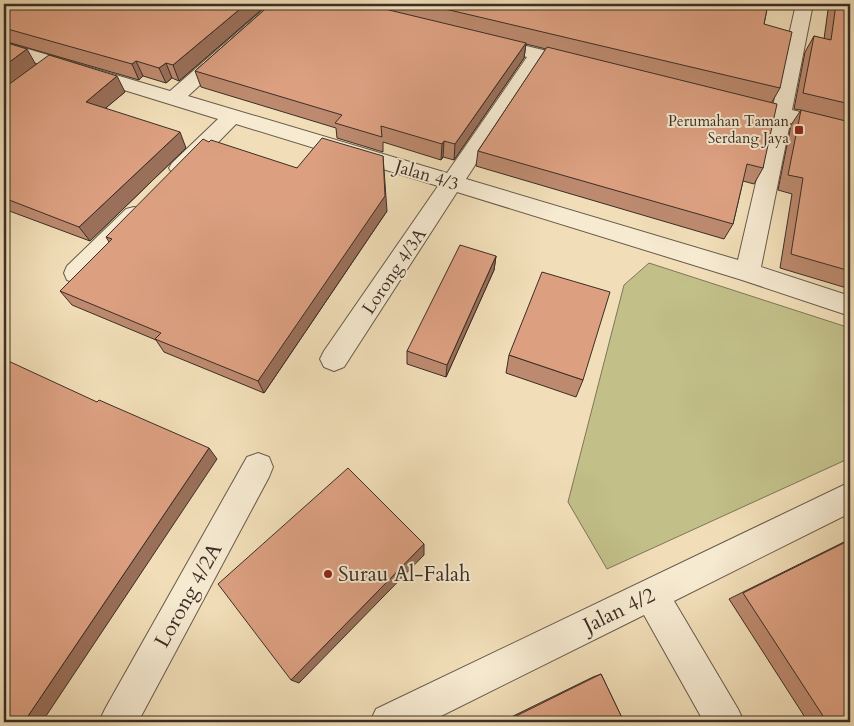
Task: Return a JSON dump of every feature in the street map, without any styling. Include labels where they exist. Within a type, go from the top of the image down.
[{"type":"street","points":[[174,98],[280,4]]},
{"type":"street","points":[[748,272],[805,4]]},
{"type":"street","points":[[472,38],[595,68]]},
{"type":"street","name":"Jalan 4/3","points":[[4,47],[748,272],[850,306]]},
{"type":"street","name":"Lorong 4/3A","points":[[334,359],[538,54]]},
{"type":"street","points":[[32,78],[54,62]]},
{"type":"street","points":[[726,100],[850,131]]},
{"type":"street","points":[[76,273],[232,116]]},
{"type":"street","name":"Lorong 4/2A","points":[[118,722],[258,468]]},
{"type":"street","name":"Jalan 4/2","points":[[389,722],[850,497]]},
{"type":"street","points":[[651,594],[725,722]]},
{"type":"shaded area","points":[[649,263],[850,328],[850,458],[607,569],[568,502],[624,285]]},
{"type":"building","points":[[4,4],[246,4],[173,65],[166,63],[159,68],[136,61],[132,64],[4,28]]},
{"type":"building","points":[[271,4],[364,4],[526,43],[455,144],[444,141],[442,144],[381,126],[382,137],[335,123],[342,115],[195,71]]},
{"type":"building","points":[[424,4],[768,4],[764,24],[792,32],[780,88]]},
{"type":"building","points":[[836,4],[850,4],[850,104],[803,93],[814,36],[831,40]]},
{"type":"building","points":[[4,42],[27,49],[4,66]]},
{"type":"building","points":[[547,47],[777,104],[763,168],[747,164],[733,224],[478,151]]},
{"type":"building","points":[[49,55],[117,76],[86,102],[180,132],[79,227],[4,198],[4,88]]},
{"type":"building","points":[[801,110],[850,122],[850,271],[791,254],[803,178],[788,175]]},
{"type":"building","points":[[322,138],[383,156],[385,196],[258,381],[155,339],[161,333],[60,291],[112,239],[106,237],[203,139],[297,168]]},
{"type":"building","points":[[460,245],[496,256],[447,365],[407,351]]},
{"type":"building","points":[[542,272],[610,292],[583,380],[509,355]]},
{"type":"building","points":[[4,359],[97,402],[99,400],[209,448],[24,722],[4,722]]},
{"type":"building","name":"Surau Al-Falah","points":[[348,468],[424,544],[291,680],[218,584]]},
{"type":"building","points":[[850,540],[850,722],[827,722],[743,593]]},
{"type":"building","points":[[601,674],[624,722],[504,722]]},
{"type":"place","name":"Perumahan Taman Serdang Jaya","points":[[799,130]]},
{"type":"place","name":"Surau Al-Falah","points":[[328,574]]}]
